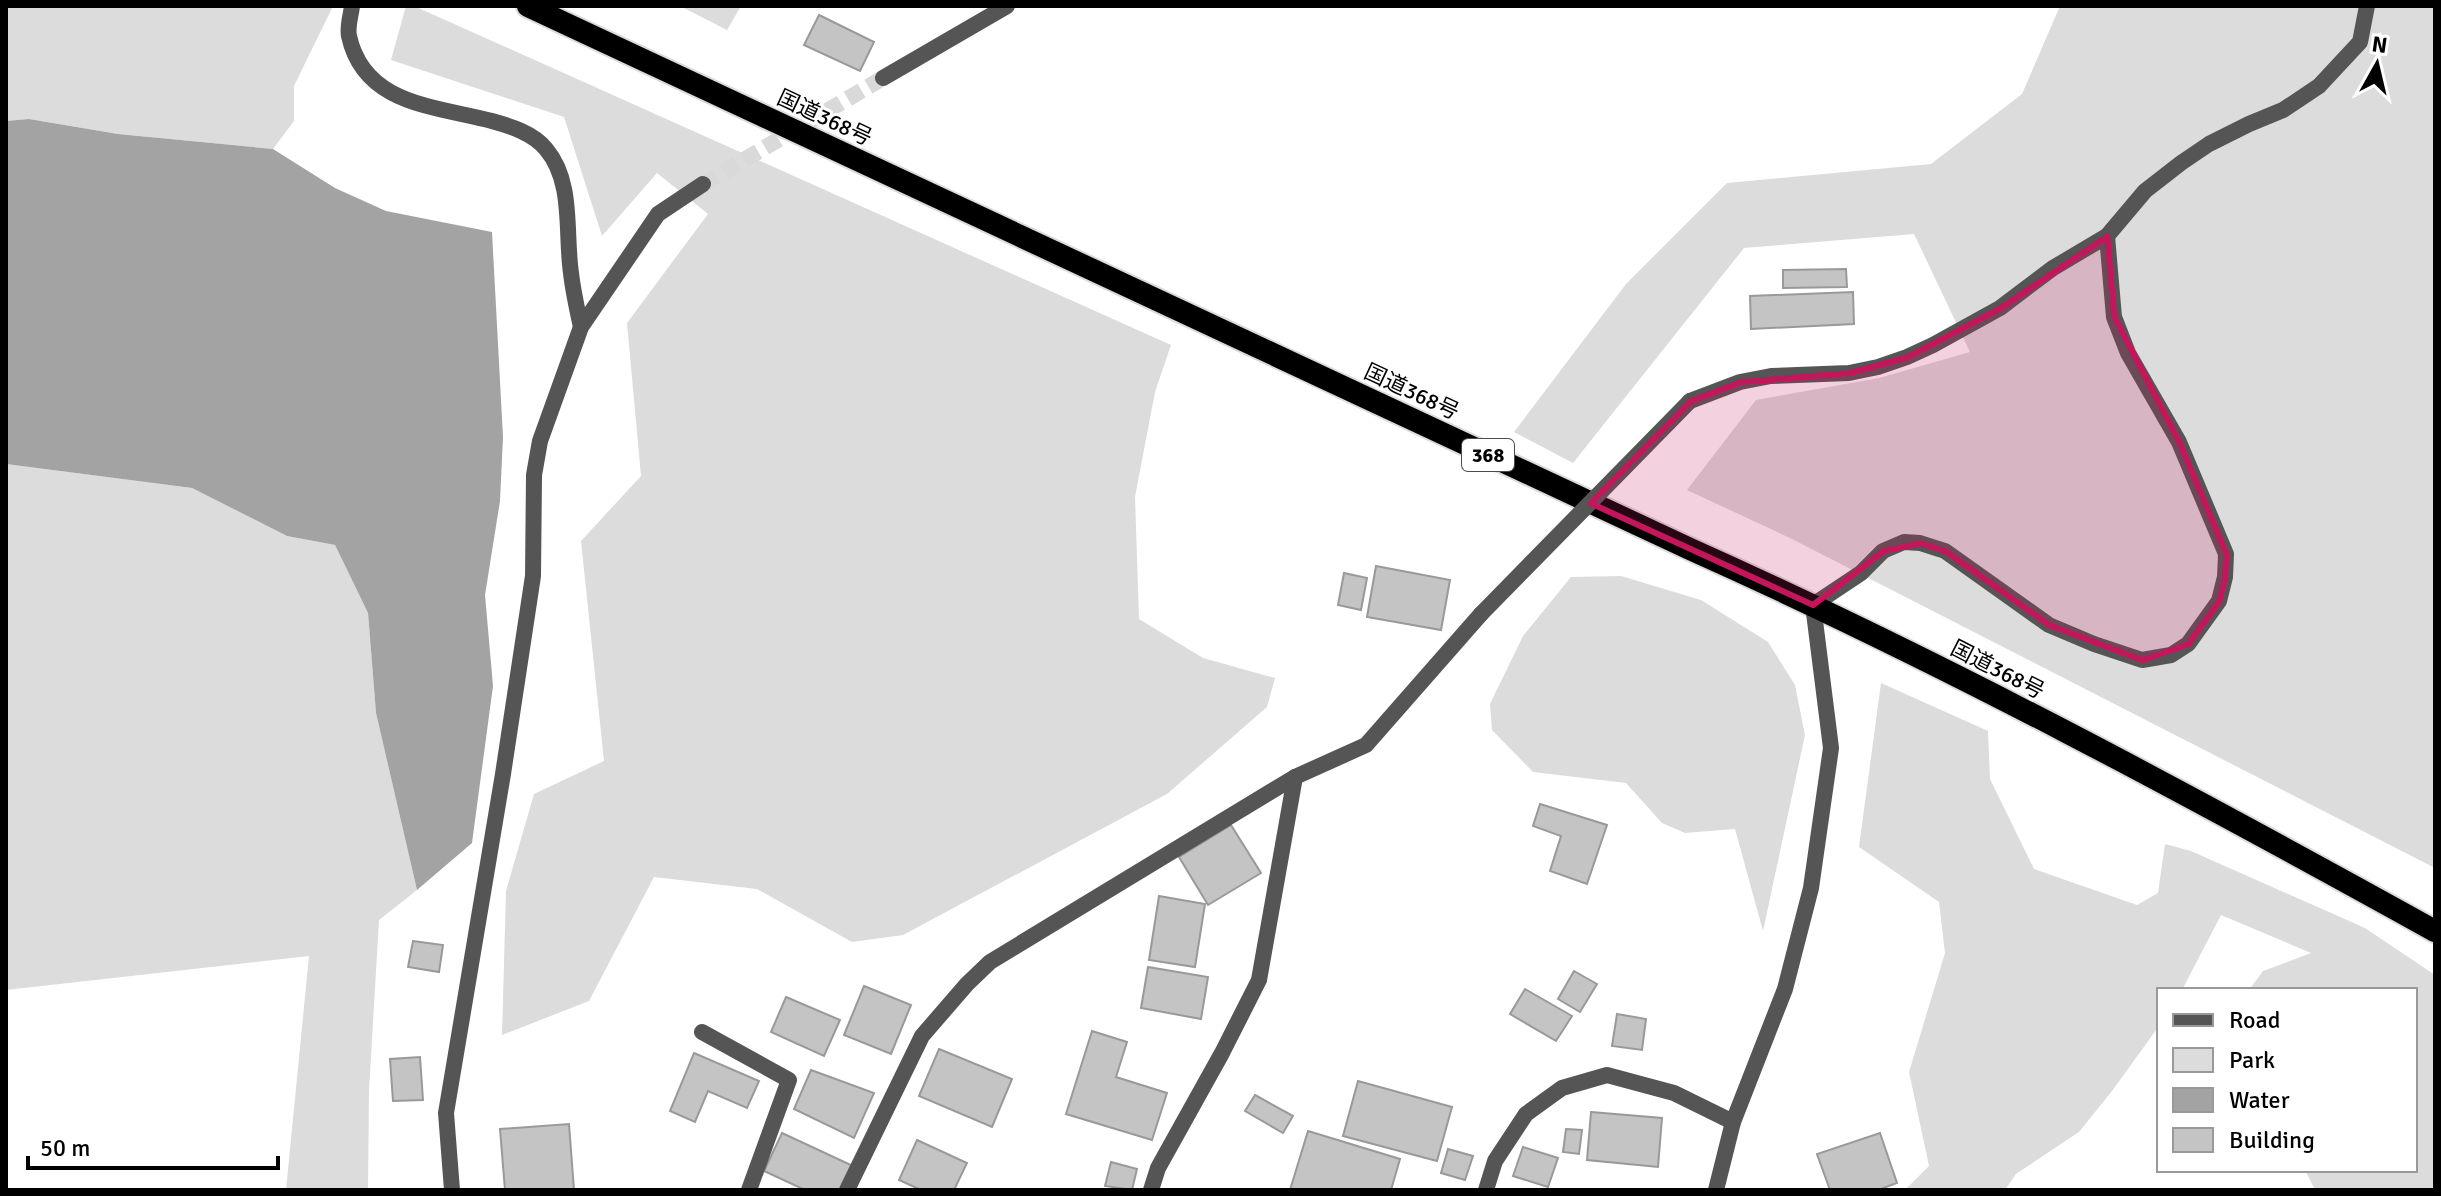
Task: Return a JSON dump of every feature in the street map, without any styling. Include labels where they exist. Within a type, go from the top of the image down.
[{"type":"highway","name":"国道368号","points":[[528,6],[1813,605],[2188,794],[2435,931]]},
{"type":"street","points":[[352,6],[348,34],[361,68],[376,85],[402,99],[507,126],[531,136],[551,156],[558,166],[564,189],[571,272],[581,327]]},
{"type":"street","points":[[883,78],[1007,6]]},
{"type":"street","points":[[847,1190],[922,1036],[990,962],[1295,777],[1366,745],[1481,614],[1690,401],[1740,382],[1771,376],[1849,373],[1878,367],[1907,357],[2000,308],[2053,268],[2107,236],[2145,191],[2181,163],[2209,144],[2283,110],[2319,86],[2360,42],[2367,6]]},
{"type":"street","points":[[452,1190],[446,1113],[533,576],[534,475],[540,441],[581,327],[658,214],[703,184]]},
{"type":"street","points":[[1716,1190],[1733,1122],[1785,989],[1811,888],[1831,748],[1813,605],[1861,573],[1883,551],[1904,542],[1920,543],[1945,551],[2049,625],[2142,660],[2171,655],[2188,644],[2219,601],[2226,554],[2179,442],[2128,353],[2114,317],[2107,236]]},
{"type":"street","points":[[1151,1190],[1158,1168],[1259,980],[1295,777]]},
{"type":"street","points":[[702,1032],[789,1080],[749,1190]]},
{"type":"street","points":[[1486,1190],[1495,1161],[1526,1114],[1562,1088],[1607,1075],[1674,1093],[1733,1122]]},
{"type":"highlighted area","points":[[2107,236],[2114,317],[2179,442],[2226,554],[2225,577],[2219,601],[2188,644],[2142,660],[2049,625],[1945,551],[1920,543],[1883,551],[1813,605],[1590,503],[1690,401],[1740,382],[1849,373],[1907,357],[2000,308]]},
{"type":"green space","points":[[6,6],[333,6],[294,86],[294,121],[273,149],[118,134],[29,119],[6,121]]},
{"type":"green space","points":[[406,6],[414,6],[1171,345],[1155,392],[1135,497],[1139,619],[1203,658],[1275,678],[1267,707],[1167,794],[903,935],[852,942],[757,889],[654,877],[589,1001],[502,1035],[506,891],[534,794],[604,761],[581,541],[641,476],[627,323],[708,214],[657,173],[602,236],[564,117],[391,60]]},
{"type":"green space","points":[[680,6],[741,6],[727,30]]},
{"type":"green space","points":[[2060,6],[2435,6],[2435,868],[1790,538],[1687,490],[1756,400],[1879,378],[1970,352],[1914,234],[1744,248],[1573,463],[1514,432],[1626,284],[1727,183],[1931,164],[2022,94]]},
{"type":"green space","points":[[6,464],[192,488],[287,536],[335,545],[368,613],[376,713],[417,890],[379,920],[369,1091],[368,1190],[286,1190],[309,956],[6,990]]},
{"type":"green space","points":[[1621,576],[1701,600],[1768,642],[1795,685],[1805,735],[1763,931],[1735,829],[1685,833],[1662,823],[1626,783],[1533,772],[1492,730],[1490,704],[1523,636],[1571,577]]},
{"type":"green space","points":[[1881,683],[1988,731],[1990,779],[2034,869],[2137,905],[2158,893],[2165,844],[2191,851],[2365,928],[2435,975],[2435,1190],[2315,1190],[2306,1172],[2417,1172],[2417,988],[2250,988],[2263,971],[2311,953],[2221,915],[2183,988],[2157,988],[2157,1029],[2079,1132],[2016,1174],[2005,1190],[1905,1190],[1929,1166],[1909,1072],[1945,953],[1939,902],[1859,847]]},
{"type":"water","points":[[29,119],[118,134],[273,149],[335,188],[386,211],[492,232],[503,437],[500,501],[485,595],[493,686],[472,843],[417,890],[376,713],[368,613],[335,545],[287,536],[192,488],[6,464],[6,121]]},
{"type":"building","points":[[819,15],[874,42],[860,71],[804,45]]},
{"type":"building","points":[[1846,269],[1847,287],[1783,288],[1783,270]]},
{"type":"building","points":[[1853,292],[1854,324],[1751,329],[1750,296]]},
{"type":"building","points":[[1376,566],[1450,580],[1441,630],[1367,617]]},
{"type":"building","points":[[1344,573],[1367,578],[1361,610],[1338,605]]},
{"type":"building","points":[[1540,804],[1607,825],[1587,884],[1550,871],[1561,836],[1533,826]]},
{"type":"building","points":[[1231,825],[1261,873],[1208,905],[1179,857]]},
{"type":"building","points":[[1159,896],[1205,904],[1195,967],[1149,960]]},
{"type":"building","points":[[413,941],[443,945],[439,972],[408,967]]},
{"type":"building","points":[[1148,967],[1208,977],[1201,1019],[1141,1008]]},
{"type":"building","points":[[1574,971],[1597,984],[1580,1012],[1558,999]]},
{"type":"building","points":[[864,986],[911,1005],[891,1054],[844,1035]]},
{"type":"building","points":[[1525,989],[1572,1016],[1556,1041],[1510,1014]]},
{"type":"building","points":[[786,997],[840,1020],[824,1056],[771,1032]]},
{"type":"building","points":[[1617,1014],[1646,1019],[1642,1050],[1612,1046]]},
{"type":"building","points":[[1092,1031],[1127,1042],[1116,1077],[1167,1093],[1152,1140],[1066,1114]]},
{"type":"building","points":[[939,1049],[1012,1079],[992,1127],[919,1096]]},
{"type":"building","points":[[694,1053],[759,1081],[747,1108],[708,1091],[695,1122],[670,1111]]},
{"type":"building","points":[[420,1057],[423,1100],[393,1101],[390,1059]]},
{"type":"building","points":[[811,1070],[874,1093],[854,1138],[794,1109]]},
{"type":"building","points":[[1358,1081],[1452,1107],[1437,1161],[1343,1136]]},
{"type":"building","points":[[1255,1095],[1293,1116],[1283,1133],[1245,1111]]},
{"type":"building","points":[[1591,1112],[1662,1118],[1658,1167],[1587,1160]]},
{"type":"building","points":[[569,1124],[574,1190],[505,1190],[500,1129]]},
{"type":"building","points":[[1566,1129],[1582,1130],[1579,1154],[1563,1152]]},
{"type":"building","points":[[1308,1131],[1400,1159],[1391,1190],[1290,1190]]},
{"type":"building","points":[[782,1133],[853,1166],[842,1190],[805,1190],[764,1171]]},
{"type":"building","points":[[1880,1133],[1897,1183],[1878,1190],[1830,1190],[1817,1154]]},
{"type":"building","points":[[917,1140],[967,1163],[954,1190],[921,1190],[899,1180]]},
{"type":"building","points":[[1523,1147],[1558,1158],[1548,1187],[1513,1176]]},
{"type":"building","points":[[1448,1149],[1473,1156],[1465,1180],[1441,1173]]},
{"type":"building","points":[[1111,1162],[1137,1169],[1132,1190],[1105,1186]]},
{"type":"tunnel","points":[[703,184],[883,78]]}]
